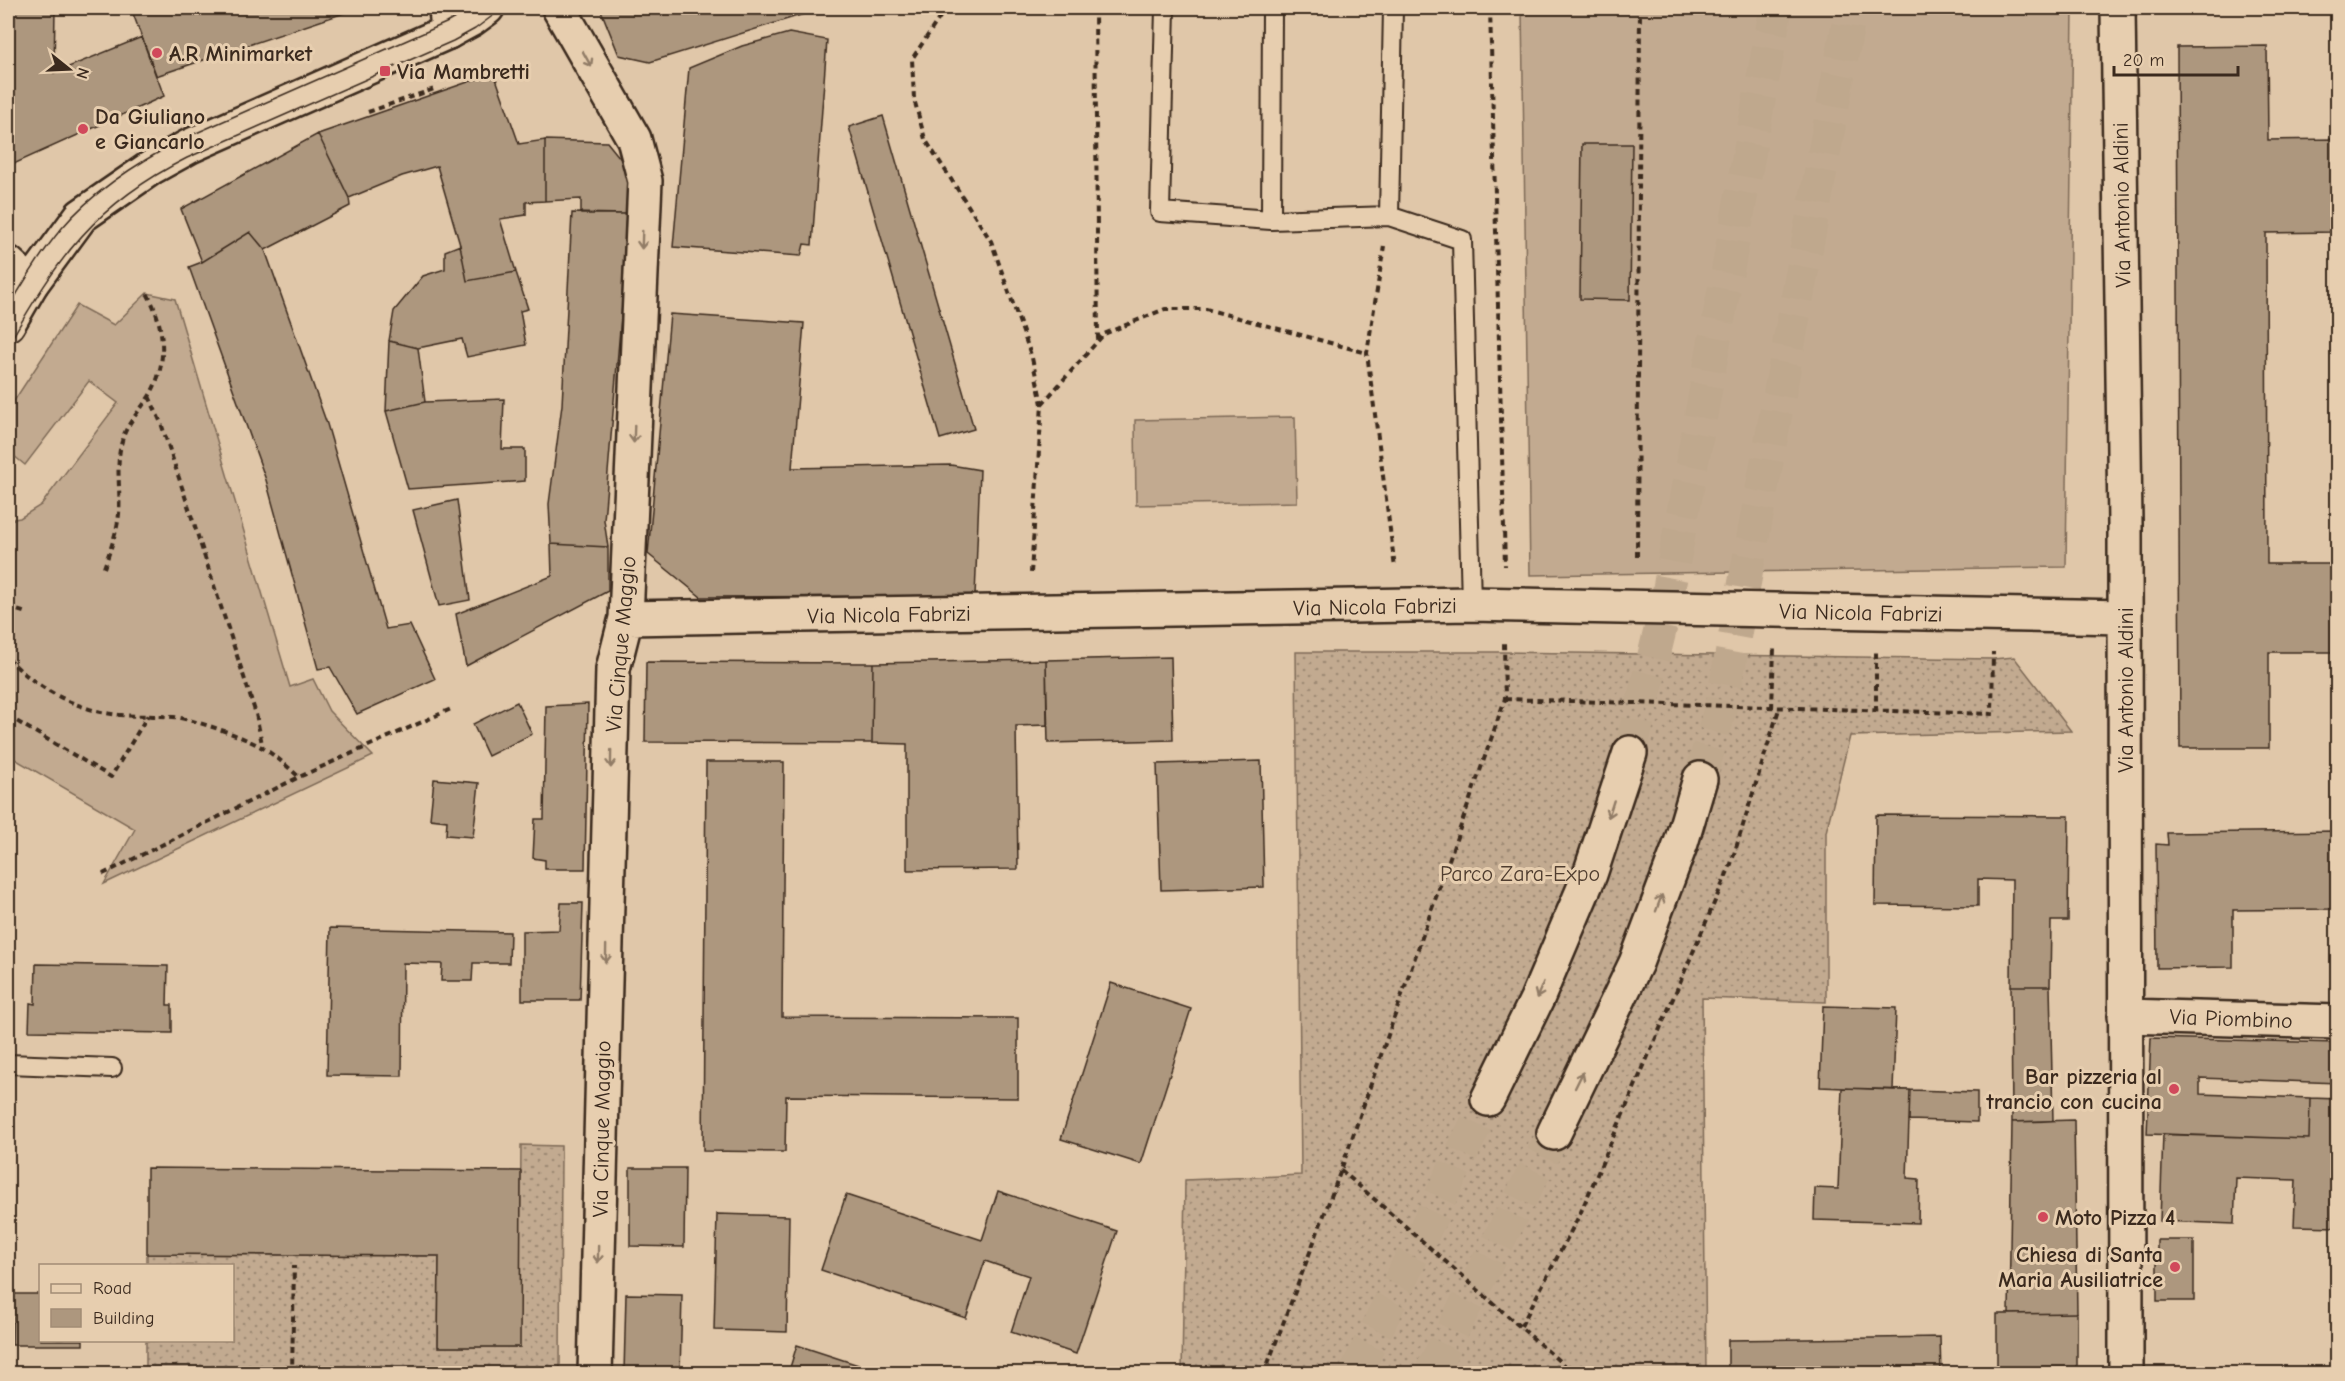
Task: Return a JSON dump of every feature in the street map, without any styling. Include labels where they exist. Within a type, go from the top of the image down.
[{"type":"street","points":[[8,324],[19,273],[81,216],[152,167],[190,146],[447,20],[472,20],[487,8]]},
{"type":"street","name":"Via Cinque Maggio","points":[[559,8],[634,140],[645,181],[626,618],[613,669],[595,1374]]},
{"type":"street","name":"Via Antonio Aldini","points":[[2118,8],[2125,524],[2126,1374]]},
{"type":"street","name":"Via Nicola Fabrizi","points":[[626,618],[1470,604],[2124,616]]},
{"type":"street","points":[[1488,1099],[1537,999],[1590,874],[1630,753]]},
{"type":"street","points":[[1554,1133],[1636,963],[1681,843],[1700,779]]},
{"type":"street","name":"Via Piombino","points":[[2125,1016],[2337,1022]]},
{"type":"lane","points":[[1165,8],[1160,212],[1271,220],[1389,216],[1462,240],[1470,604]]},
{"type":"lane","points":[[1271,220],[1272,8]]},
{"type":"lane","points":[[1389,216],[1393,8]]},
{"type":"lane","points":[[8,1064],[112,1068]]},
{"type":"path","points":[[946,8],[912,59],[915,99],[925,139],[991,241],[1032,358],[1042,404],[1031,575]]},
{"type":"path","points":[[1095,8],[1098,342]]},
{"type":"path","points":[[1490,8],[1505,558]]},
{"type":"path","points":[[1638,557],[1640,8]]},
{"type":"path","points":[[1389,216],[1367,353],[1400,605]]},
{"type":"path","points":[[104,568],[115,537],[119,514],[119,461],[122,441],[128,424],[149,396],[157,380],[163,357],[162,334],[156,309],[147,293]]},
{"type":"path","points":[[1042,404],[1104,334],[1165,309],[1206,309],[1367,353]]},
{"type":"path","points":[[149,396],[161,423],[256,714],[263,748]]},
{"type":"path","points":[[8,607],[26,613]]},
{"type":"path","points":[[1772,708],[1774,642]]},
{"type":"path","points":[[1876,642],[1876,711]]},
{"type":"path","points":[[1505,699],[1992,714],[1993,642]]},
{"type":"path","points":[[1264,1374],[1341,1170],[1505,699],[1504,643]]},
{"type":"path","points":[[8,658],[15,667],[45,689],[88,709],[120,715],[183,718],[263,748],[299,777]]},
{"type":"path","points":[[103,874],[299,777],[451,709]]},
{"type":"path","points":[[1521,1326],[1580,1214],[1731,864],[1779,709]]},
{"type":"path","points":[[8,716],[111,777],[148,715]]},
{"type":"path","points":[[1341,1170],[1575,1374]]},
{"type":"path","points":[[292,1374],[294,1266]]},
{"type":"green space","points":[[1522,8],[2073,8],[2066,567],[1530,575]]},
{"type":"green space","points":[[147,293],[175,299],[290,687],[313,679],[329,711],[373,756],[104,884],[135,829],[8,755],[8,520],[20,518],[41,505],[118,403],[89,381],[25,465],[8,451],[8,410],[77,305],[114,325]]},
{"type":"green space","points":[[1295,417],[1297,502],[1136,505],[1135,420]]},
{"type":"green space","name":"Parco Zara-Expo","points":[[1296,652],[1504,652],[1993,659],[2014,657],[2071,731],[1850,736],[1826,832],[1826,1002],[1702,998],[1706,1373],[1182,1374],[1185,1180],[1301,1175]]},
{"type":"green space","points":[[521,1145],[561,1146],[560,1373],[146,1374],[146,1342],[234,1342],[234,1264],[147,1264],[147,1254],[439,1256],[438,1347],[519,1347]]},
{"type":"building","points":[[8,8],[55,8],[54,73],[142,37],[164,96],[16,163],[8,157]]},
{"type":"building","points":[[131,8],[359,8],[156,76]]},
{"type":"building","points":[[600,8],[820,8],[650,62],[619,55]]},
{"type":"building","points":[[789,33],[827,40],[812,245],[804,244],[801,256],[673,247],[689,68],[742,46]]},
{"type":"building","points":[[2267,46],[2268,140],[2338,139],[2338,232],[2266,233],[2267,564],[2338,564],[2338,652],[2269,652],[2269,748],[2180,748],[2177,47]]},
{"type":"building","points":[[494,73],[519,144],[545,140],[545,201],[526,202],[526,215],[500,219],[516,272],[467,281],[460,245],[437,166],[402,176],[349,198],[318,134]]},
{"type":"building","points":[[883,116],[974,429],[940,439],[849,127]]},
{"type":"building","points":[[318,134],[349,198],[350,206],[265,250],[250,232],[202,262],[181,209]]},
{"type":"building","points":[[545,140],[607,142],[628,168],[626,214],[581,214],[581,199],[545,201]]},
{"type":"building","points":[[1582,144],[1632,144],[1630,300],[1580,299]]},
{"type":"building","points":[[572,213],[626,214],[622,305],[604,520],[608,547],[551,544],[549,504],[562,405]]},
{"type":"building","points":[[250,232],[265,250],[327,424],[386,629],[410,625],[435,679],[357,714],[330,667],[318,669],[266,480],[189,267],[202,262]]},
{"type":"building","points":[[460,245],[467,281],[516,272],[528,309],[520,311],[526,345],[467,357],[462,339],[418,348],[389,341],[394,311],[423,276],[445,269],[445,251]]},
{"type":"building","points":[[670,314],[804,323],[792,468],[951,465],[980,470],[975,596],[701,597],[648,554]]},
{"type":"building","points":[[389,341],[418,348],[425,402],[386,411]]},
{"type":"building","points":[[504,399],[502,449],[525,449],[525,481],[408,489],[386,411],[425,402]]},
{"type":"building","points":[[457,500],[470,600],[439,606],[413,510]]},
{"type":"building","points":[[551,544],[608,547],[608,591],[466,666],[456,614],[552,576]]},
{"type":"building","points":[[1171,657],[1173,740],[1048,743],[1046,660]]},
{"type":"building","points":[[1046,660],[1047,725],[1016,726],[1018,869],[907,870],[907,744],[872,743],[873,663]]},
{"type":"building","points":[[646,662],[873,663],[872,743],[645,742]]},
{"type":"building","points":[[517,702],[532,734],[488,756],[473,724]]},
{"type":"building","points":[[588,704],[585,869],[545,869],[545,860],[533,858],[535,819],[544,819],[546,706]]},
{"type":"building","points":[[1261,761],[1264,887],[1161,890],[1157,764]]},
{"type":"building","points":[[706,762],[784,762],[782,1017],[1018,1018],[1018,1098],[786,1096],[785,1152],[703,1151]]},
{"type":"building","points":[[434,779],[479,783],[473,837],[446,835],[447,821],[430,819]]},
{"type":"building","points":[[1876,815],[2069,816],[2068,921],[2051,921],[2050,986],[2011,986],[2012,880],[1978,879],[1978,906],[1875,905]]},
{"type":"building","points":[[2338,831],[2338,909],[2233,910],[2233,967],[2157,968],[2156,844],[2168,845],[2167,833]]},
{"type":"building","points":[[561,903],[583,903],[580,1000],[522,1000],[522,931],[559,930]]},
{"type":"building","points":[[330,928],[510,932],[509,963],[473,963],[472,981],[441,981],[442,964],[403,963],[402,1076],[327,1075]]},
{"type":"building","points":[[36,964],[168,966],[167,1005],[172,1005],[172,1033],[29,1031],[30,1003],[35,1004]]},
{"type":"building","points":[[1111,983],[1191,1009],[1141,1164],[1061,1139]]},
{"type":"building","points":[[2011,986],[2050,986],[2053,1121],[2012,1122]]},
{"type":"building","points":[[1823,1006],[1896,1008],[1893,1090],[1820,1087]]},
{"type":"building","name":"Bar pizzeria al trancio con cucina","points":[[2151,1038],[2338,1043],[2338,1083],[2200,1078],[2200,1094],[2310,1098],[2309,1139],[2147,1134]]},
{"type":"building","points":[[1842,1088],[1910,1090],[1907,1178],[1919,1179],[1918,1223],[1814,1220],[1815,1188],[1838,1189]]},
{"type":"building","points":[[1910,1090],[1977,1092],[1977,1122],[1909,1120]]},
{"type":"building","points":[[2310,1098],[2338,1099],[2338,1227],[2294,1226],[2296,1180],[2236,1178],[2234,1224],[2160,1221],[2163,1134],[2309,1139]]},
{"type":"building","name":"Moto Pizza 4","points":[[2074,1120],[2077,1313],[2009,1314],[2012,1122]]},
{"type":"building","points":[[147,1168],[521,1171],[520,1347],[438,1347],[439,1256],[147,1254]]},
{"type":"building","points":[[630,1168],[685,1168],[684,1247],[630,1246]]},
{"type":"building","points":[[998,1191],[1117,1231],[1076,1354],[1011,1332],[1029,1276],[985,1261],[966,1318],[821,1270],[846,1195],[982,1240]]},
{"type":"building","points":[[717,1214],[789,1216],[787,1332],[714,1330]]},
{"type":"building","name":"Chiesa di Santa Maria Ausiliatrice","points":[[2157,1240],[2194,1240],[2194,1301],[2157,1301]]},
{"type":"building","points":[[13,1294],[39,1294],[39,1342],[83,1342],[83,1345],[12,1345]]},
{"type":"building","points":[[626,1294],[682,1295],[680,1374],[624,1373]]},
{"type":"building","points":[[2077,1313],[2077,1374],[1997,1374],[1997,1314]]},
{"type":"building","points":[[1940,1337],[1941,1374],[1728,1374],[1728,1340]]},
{"type":"building","points":[[797,1345],[886,1374],[788,1374]]},
{"type":"tunnel","points":[[1630,753],[1665,610],[1776,8]]},
{"type":"tunnel","points":[[1700,779],[1723,699],[1851,8]]},
{"type":"tunnel","points":[[1355,1374],[1488,1099]]},
{"type":"tunnel","points":[[1430,1374],[1554,1133]]},
{"type":"tram line","points":[[8,309],[33,267],[62,228],[104,188],[135,166],[185,138],[446,23],[473,8]]},
{"type":"tram line","points":[[8,345],[62,260],[103,214],[127,194],[187,158],[453,41],[475,29],[503,8]]},
{"type":"place","name":"A.R Minimarket","points":[[157,53]]},
{"type":"place","name":"Via Mambretti","points":[[385,71]]},
{"type":"place","name":"Da Giuliano e Giancarlo","points":[[83,129]]},
{"type":"place","name":"Bar pizzeria al trancio con cucina","points":[[2174,1089]]},
{"type":"place","name":"Moto Pizza 4","points":[[2043,1217]]},
{"type":"place","name":"Chiesa di Santa Maria Ausiliatrice","points":[[2175,1267]]}]
